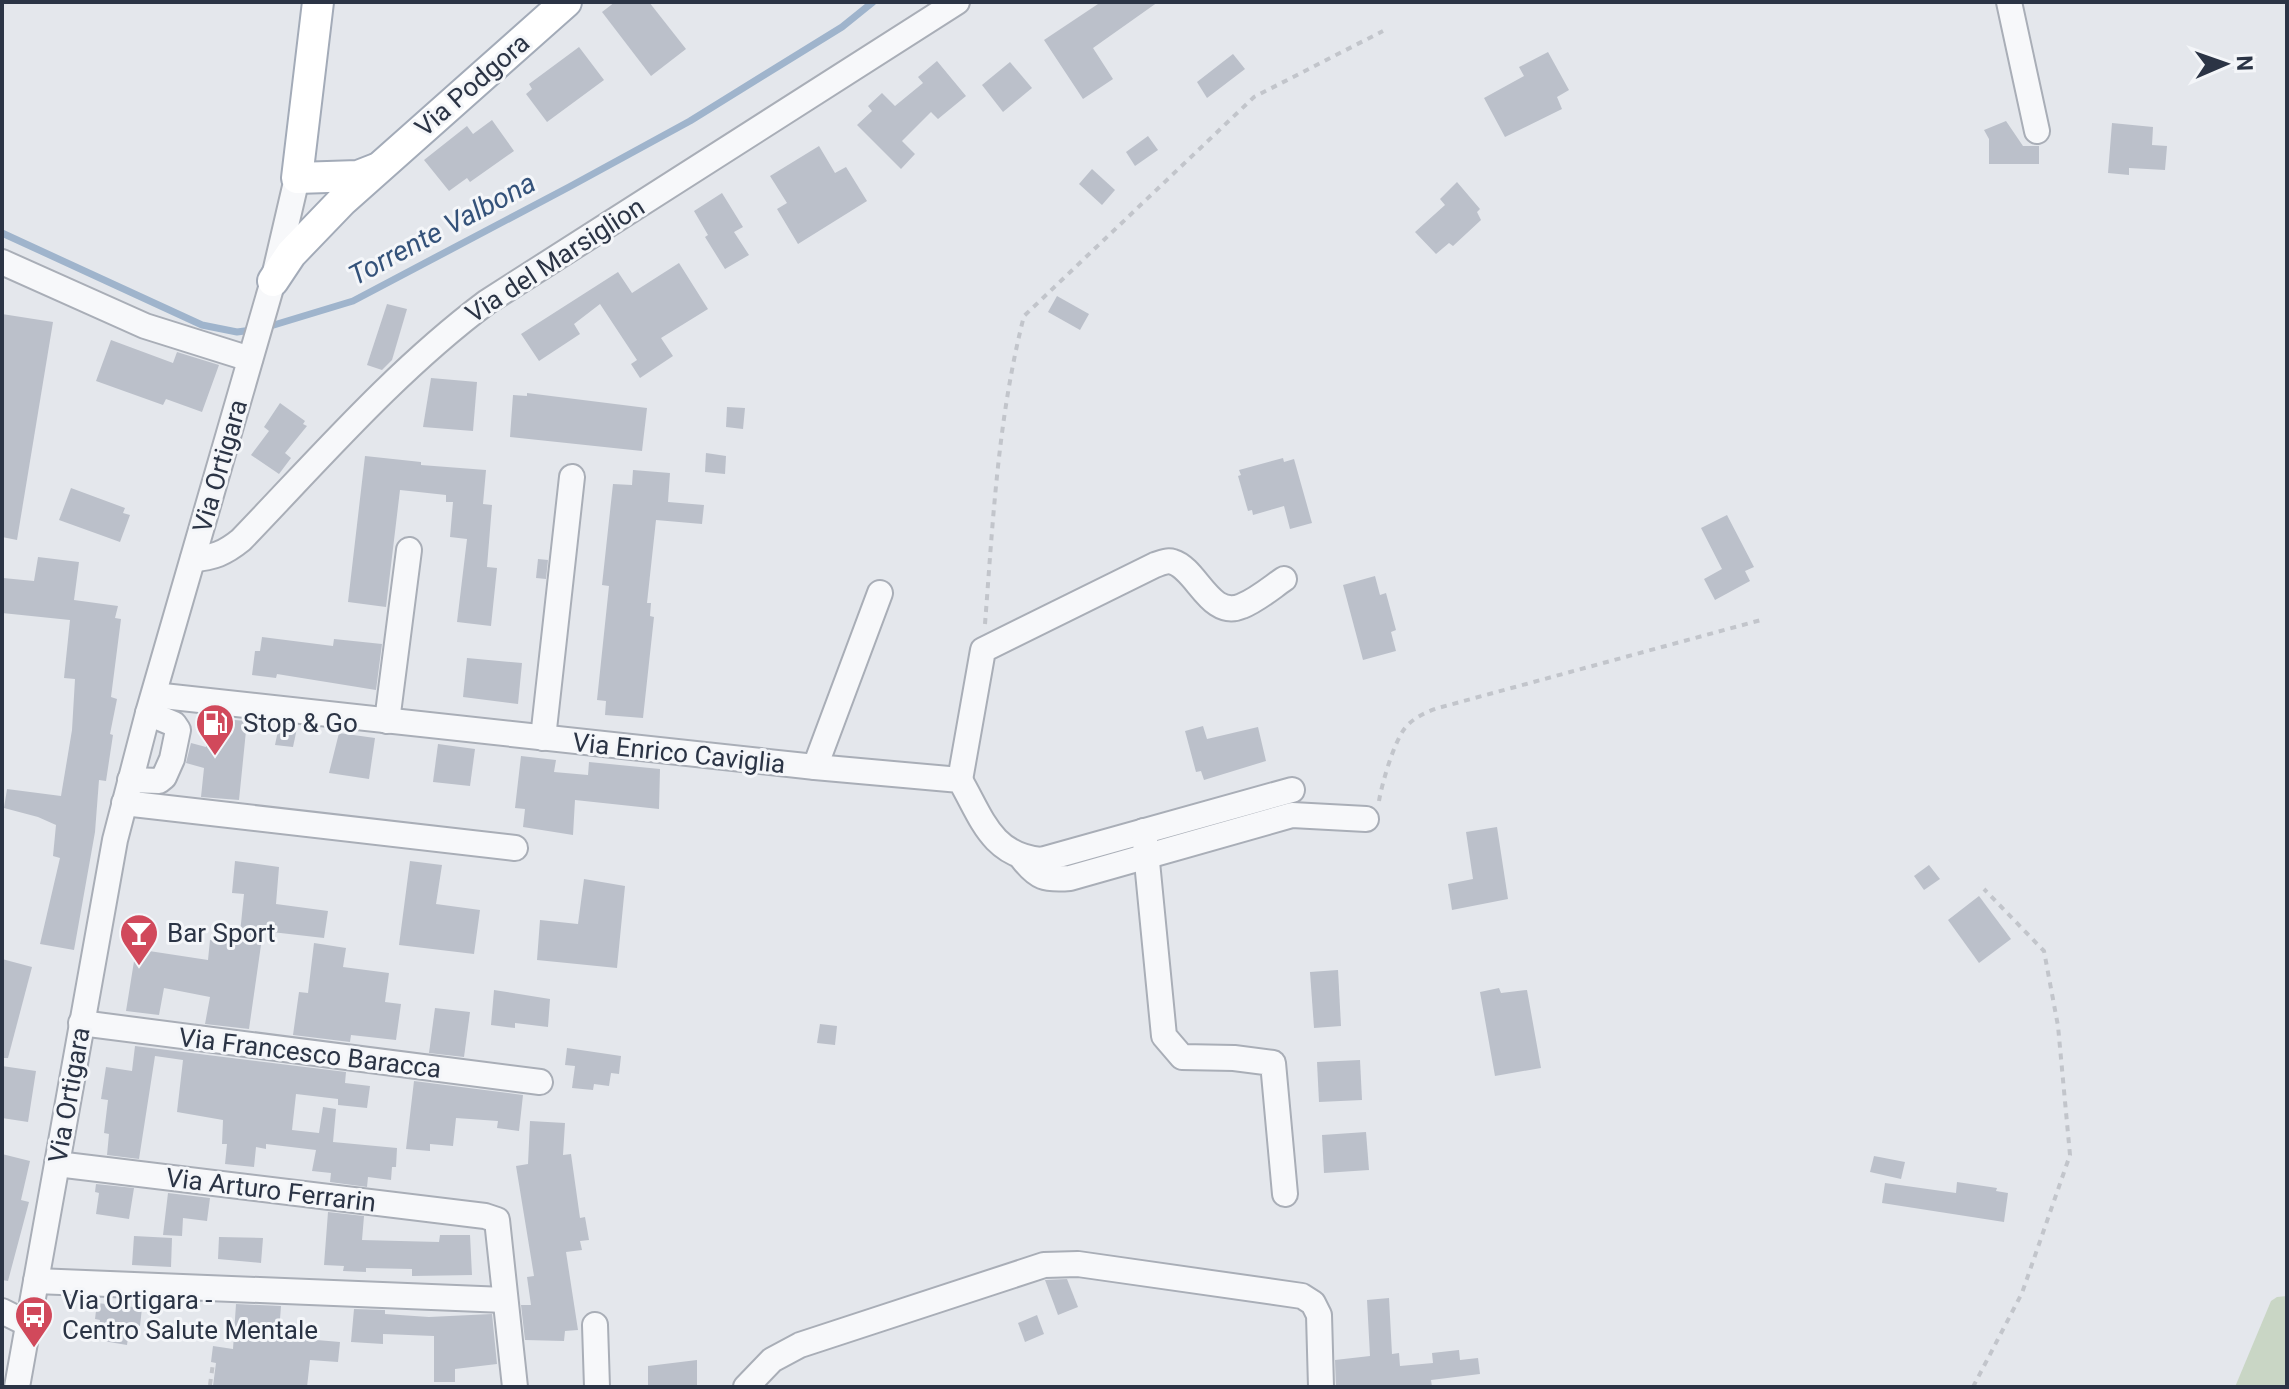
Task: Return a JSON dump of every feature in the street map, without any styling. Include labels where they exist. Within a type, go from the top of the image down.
[{"type":"main road","name":"Via Ortigara","points":[[295,184],[318,2]]},
{"type":"main road","name":"Via Podgora","points":[[270,292],[291,254],[338,206],[566,2]]},
{"type":"main road","points":[[338,206],[319,208],[304,201],[295,184],[358,176],[378,169]]},
{"type":"street","name":"Via del Marsiglion","points":[[193,559],[211,559],[241,540],[404,370],[487,302],[957,2]]},
{"type":"street","points":[[2009,2],[2037,131]]},
{"type":"street","name":"Via Ortigara","points":[[17,1387],[109,869],[151,704],[270,292],[295,184]]},
{"type":"street","points":[[2,262],[145,326],[252,352]]},
{"type":"street","name":"Via Enrico Caviglia","points":[[543,738],[572,477]]},
{"type":"street","points":[[387,721],[409,550]]},
{"type":"street","points":[[1284,579],[1242,607],[1230,609],[1217,604],[1182,567],[1167,561],[983,650],[960,780],[994,840],[1022,858],[1033,873],[1052,879],[1070,878],[1292,815],[1372,814]]},
{"type":"street","name":"Via Enrico Caviglia","points":[[815,767],[880,593]]},
{"type":"street","points":[[127,792],[164,777],[178,739],[174,724],[151,704]]},
{"type":"street","name":"Via Enrico Caviglia","points":[[151,704],[387,721],[960,780]]},
{"type":"street","points":[[1022,858],[1041,860],[1292,790]]},
{"type":"street","points":[[127,792],[515,848]]},
{"type":"street","points":[[1144,831],[1164,1036],[1182,1057],[1234,1058],[1273,1063],[1285,1194]]},
{"type":"street","name":"Via Francesco Baracca","points":[[81,1023],[540,1082]]},
{"type":"street","name":"Via Arturo Ferrarin","points":[[57,1164],[485,1216],[497,1220],[505,1300]]},
{"type":"street","points":[[746,1387],[772,1360],[800,1345],[1044,1265],[1078,1264],[1302,1296],[1313,1303],[1319,1315],[1321,1387]]},
{"type":"street","points":[[36,1281],[505,1300],[515,1387]]},
{"type":"street","points":[[2,1311],[28,1324]]},
{"type":"street","points":[[595,1325],[597,1387]]},
{"type":"path","points":[[983,650],[1001,429],[1024,316],[1254,97],[1383,31]]},
{"type":"path","points":[[1372,814],[1404,729],[1422,714],[1761,620]]},
{"type":"path","points":[[1973,1387],[2022,1293],[2070,1155],[2058,1026],[2044,951],[1984,889]]},
{"type":"path","points":[[210,1385],[213,1363]]},
{"type":"green space","points":[[2287,1296],[2287,1387],[2235,1387],[2271,1301]]},
{"type":"building","points":[[615,2],[649,2],[686,49],[651,76],[602,12]]},
{"type":"building","points":[[1101,2],[1158,2],[1093,48],[1113,79],[1083,99],[1044,40]]},
{"type":"building","points":[[579,47],[604,80],[547,122],[526,94],[532,89],[529,84]]},
{"type":"building","points":[[1548,52],[1569,90],[1557,97],[1562,109],[1505,137],[1484,98],[1524,76],[1519,67]]},
{"type":"building","points":[[1233,54],[1245,69],[1207,98],[1197,82]]},
{"type":"building","points":[[937,61],[966,96],[938,119],[931,112],[902,141],[915,154],[901,169],[857,125],[872,111],[868,106],[882,93],[895,106],[923,83],[918,77]]},
{"type":"building","points":[[1010,62],[1032,88],[1003,112],[982,85]]},
{"type":"building","points":[[492,120],[514,151],[470,182],[467,178],[449,191],[424,160],[467,126],[473,134]]},
{"type":"building","points":[[2006,121],[2023,146],[2039,146],[2039,164],[1989,164],[1989,139],[1984,130]]},
{"type":"building","points":[[2112,123],[2153,127],[2152,145],[2167,146],[2165,170],[2129,168],[2129,175],[2108,173]]},
{"type":"building","points":[[1148,136],[1158,150],[1135,166],[1126,152]]},
{"type":"building","points":[[819,146],[835,173],[846,167],[867,201],[798,244],[777,209],[787,203],[770,176]]},
{"type":"building","points":[[1092,169],[1115,190],[1102,205],[1079,184]]},
{"type":"building","points":[[1457,182],[1480,209],[1477,212],[1481,220],[1453,246],[1449,243],[1436,254],[1415,232],[1445,205],[1440,199]]},
{"type":"building","points":[[722,193],[743,227],[734,232],[749,255],[725,269],[705,237],[708,235],[694,211]]},
{"type":"building","points":[[679,263],[708,309],[661,338],[673,356],[640,378],[631,364],[637,360],[600,304],[574,324],[580,334],[539,361],[521,334],[618,272],[632,293]]},
{"type":"building","points":[[1057,296],[1089,314],[1080,330],[1048,312]]},
{"type":"building","points":[[387,304],[407,309],[392,360],[382,370],[367,365]]},
{"type":"building","points":[[2,314],[53,322],[17,540],[2,537]]},
{"type":"building","points":[[111,340],[173,363],[177,352],[219,365],[202,412],[166,399],[163,405],[96,381]]},
{"type":"building","points":[[431,378],[477,382],[473,431],[423,427]]},
{"type":"building","points":[[527,393],[647,408],[642,451],[510,437],[513,395],[527,396]]},
{"type":"building","points":[[280,403],[305,421],[303,424],[307,426],[285,453],[291,458],[279,474],[251,455],[269,431],[264,427]]},
{"type":"building","points":[[727,407],[745,408],[743,429],[726,427]]},
{"type":"building","points":[[706,453],[726,456],[725,474],[705,472]]},
{"type":"building","points":[[365,456],[421,462],[421,465],[486,470],[483,504],[492,505],[487,567],[497,568],[491,626],[457,622],[467,539],[450,537],[453,502],[446,502],[446,495],[400,490],[386,607],[348,602]]},
{"type":"building","points":[[1283,458],[1284,462],[1294,459],[1312,523],[1290,529],[1284,506],[1253,515],[1252,510],[1248,511],[1238,476],[1241,475],[1239,470]]},
{"type":"building","points":[[633,470],[670,473],[668,502],[704,505],[702,524],[656,520],[647,603],[651,603],[650,616],[654,617],[643,718],[605,715],[606,701],[597,700],[609,586],[602,585],[613,484],[632,485]]},
{"type":"building","points":[[71,488],[125,508],[123,513],[130,515],[120,542],[59,520]]},
{"type":"building","points":[[1727,515],[1754,567],[1745,571],[1750,581],[1715,600],[1704,579],[1722,569],[1701,528]]},
{"type":"building","points":[[38,557],[79,562],[74,600],[118,606],[115,618],[121,619],[111,697],[117,699],[110,734],[113,735],[106,781],[99,780],[95,832],[74,950],[40,944],[60,858],[53,856],[56,825],[4,808],[7,789],[61,796],[72,730],[75,679],[64,678],[70,620],[2,613],[3,578],[34,581]]},
{"type":"building","points":[[538,559],[548,560],[546,579],[536,578]]},
{"type":"building","points":[[1375,576],[1380,595],[1386,593],[1396,630],[1391,632],[1396,651],[1363,660],[1343,585]]},
{"type":"building","points":[[262,637],[333,646],[334,639],[382,644],[376,690],[277,674],[276,678],[252,675],[255,651],[260,651]]},
{"type":"building","points":[[467,658],[522,663],[518,704],[463,697]]},
{"type":"building","points":[[210,718],[247,721],[239,800],[201,797],[204,768],[186,763],[191,743],[206,747]]},
{"type":"building","points":[[279,726],[297,728],[293,747],[275,745]]},
{"type":"building","points":[[1203,726],[1207,739],[1258,727],[1266,761],[1204,780],[1201,771],[1196,772],[1185,731]]},
{"type":"building","points":[[339,733],[375,738],[369,779],[329,773]]},
{"type":"building","points":[[438,744],[475,749],[470,786],[433,782]]},
{"type":"building","points":[[521,756],[556,760],[554,772],[588,775],[589,762],[660,769],[659,809],[575,800],[573,835],[523,827],[525,809],[515,808]]},
{"type":"building","points":[[1497,827],[1508,899],[1452,910],[1448,884],[1473,879],[1466,832]]},
{"type":"building","points":[[235,861],[279,867],[276,904],[328,911],[324,938],[263,931],[249,1029],[205,1024],[210,997],[164,988],[159,1015],[126,1011],[136,949],[208,960],[210,940],[239,943],[244,894],[232,893]]},
{"type":"building","points":[[410,861],[442,865],[436,904],[480,910],[474,954],[399,945]]},
{"type":"building","points":[[1929,865],[1940,879],[1924,890],[1914,876]]},
{"type":"building","points":[[584,879],[625,886],[617,968],[537,960],[540,920],[578,924]]},
{"type":"building","points":[[1979,896],[2011,939],[1979,963],[1948,920]]},
{"type":"building","points":[[314,943],[346,948],[343,967],[389,973],[385,1002],[401,1004],[396,1040],[351,1035],[350,1042],[293,1035],[299,992],[308,993]]},
{"type":"building","points":[[2,959],[32,967],[8,1058],[2,1058]]},
{"type":"building","points":[[1338,970],[1341,1026],[1314,1028],[1310,972]]},
{"type":"building","points":[[1499,988],[1501,993],[1527,990],[1541,1068],[1495,1076],[1480,992]]},
{"type":"building","points":[[494,990],[550,999],[548,1027],[515,1023],[515,1028],[491,1025]]},
{"type":"building","points":[[435,1008],[470,1012],[464,1057],[429,1053]]},
{"type":"building","points":[[820,1024],[837,1026],[835,1045],[817,1043]]},
{"type":"building","points":[[135,1046],[346,1072],[345,1083],[370,1086],[367,1108],[338,1105],[338,1099],[296,1094],[292,1130],[319,1133],[323,1107],[336,1109],[333,1142],[397,1148],[396,1167],[392,1167],[391,1180],[368,1177],[367,1187],[330,1182],[331,1173],[312,1171],[316,1150],[266,1144],[266,1149],[256,1147],[254,1167],[225,1164],[227,1144],[222,1144],[223,1120],[177,1112],[183,1060],[155,1056],[139,1159],[107,1155],[109,1134],[104,1133],[108,1100],[101,1099],[106,1067],[132,1071]]},
{"type":"building","points":[[567,1048],[621,1056],[619,1074],[611,1073],[609,1086],[594,1084],[593,1090],[572,1088],[575,1066],[565,1065]]},
{"type":"building","points":[[1360,1060],[1362,1100],[1319,1102],[1317,1062]]},
{"type":"building","points":[[2,1066],[36,1071],[28,1122],[2,1118]]},
{"type":"building","points":[[414,1081],[523,1095],[519,1131],[497,1128],[498,1121],[456,1118],[453,1146],[430,1144],[430,1151],[406,1149]]},
{"type":"building","points":[[530,1121],[565,1123],[563,1155],[571,1154],[580,1218],[585,1217],[589,1240],[580,1241],[582,1250],[566,1252],[578,1330],[565,1331],[564,1341],[525,1340],[521,1305],[531,1305],[527,1277],[534,1276],[516,1166],[528,1164]]},
{"type":"building","points":[[1366,1132],[1369,1170],[1324,1173],[1322,1135]]},
{"type":"building","points":[[2,1154],[30,1161],[21,1200],[29,1202],[8,1281],[2,1280]]},
{"type":"building","points":[[1874,1156],[1905,1162],[1901,1179],[1870,1172]]},
{"type":"building","points":[[1957,1182],[1997,1188],[1996,1191],[2008,1193],[2004,1222],[1882,1203],[1885,1183],[1956,1193]]},
{"type":"building","points":[[96,1184],[134,1188],[129,1219],[96,1214],[99,1193],[95,1192]]},
{"type":"building","points":[[168,1193],[210,1198],[207,1221],[183,1218],[182,1236],[163,1235]]},
{"type":"building","points":[[328,1212],[364,1216],[362,1240],[439,1242],[440,1235],[470,1235],[472,1275],[412,1276],[412,1269],[343,1271],[344,1266],[324,1265]]},
{"type":"building","points":[[134,1236],[172,1238],[171,1267],[132,1265]]},
{"type":"building","points":[[219,1237],[263,1238],[261,1263],[218,1259]]},
{"type":"building","points":[[1067,1279],[1078,1307],[1058,1315],[1045,1280]]},
{"type":"building","points":[[1389,1298],[1392,1354],[1399,1353],[1400,1366],[1433,1363],[1432,1353],[1459,1350],[1460,1360],[1478,1358],[1480,1374],[1431,1380],[1432,1387],[1336,1387],[1335,1360],[1370,1356],[1367,1300]]},
{"type":"building","points":[[97,1303],[142,1308],[140,1326],[130,1324],[127,1345],[97,1340],[100,1320],[95,1319]]},
{"type":"building","points":[[236,1304],[281,1306],[279,1332],[306,1333],[305,1339],[340,1342],[338,1362],[310,1360],[307,1387],[213,1386],[216,1363],[211,1362],[213,1346],[233,1349]]},
{"type":"building","points":[[354,1309],[429,1317],[492,1314],[497,1364],[455,1369],[455,1382],[434,1382],[434,1336],[383,1334],[383,1344],[351,1342]]},
{"type":"building","points":[[1037,1315],[1044,1334],[1025,1342],[1018,1323]]},
{"type":"building","points":[[697,1360],[697,1385],[648,1386],[648,1366]]},
{"type":"waterway","name":"Torrente Valbona","points":[[264,328],[353,301],[569,187],[690,121],[842,27],[873,2]]},
{"type":"waterway","name":"Torrente Valbona","points":[[2,233],[202,325],[237,332],[252,330]]},
{"type":"place","name":"Stop & Go","points":[[215,757]]},
{"type":"place","name":"Bar Sport","points":[[139,967]]},
{"type":"place","name":"Via Ortigara - Centro Salute Mentale","points":[[34,1349]]}]
